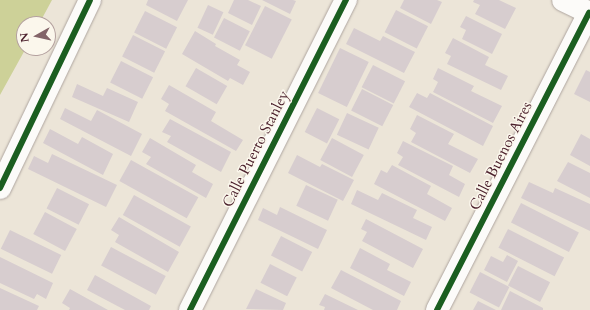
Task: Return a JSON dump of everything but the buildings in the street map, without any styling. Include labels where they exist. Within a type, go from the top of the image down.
[{"type":"street","points":[[0,188],[90,0]]},
{"type":"street","name":"Calle Puerto Stanley","points":[[190,310],[346,0]]},
{"type":"street","points":[[563,0],[589,13]]},
{"type":"street","name":"Calle Buenos Aires","points":[[437,310],[589,13]]},
{"type":"green space","points":[[0,0],[52,0],[43,16],[16,16],[16,56],[22,56],[0,95]]},
{"type":"cycle path","points":[[0,188],[90,0]]},
{"type":"cycle path","points":[[190,310],[346,0]]},
{"type":"cycle path","points":[[437,310],[589,13]]}]
